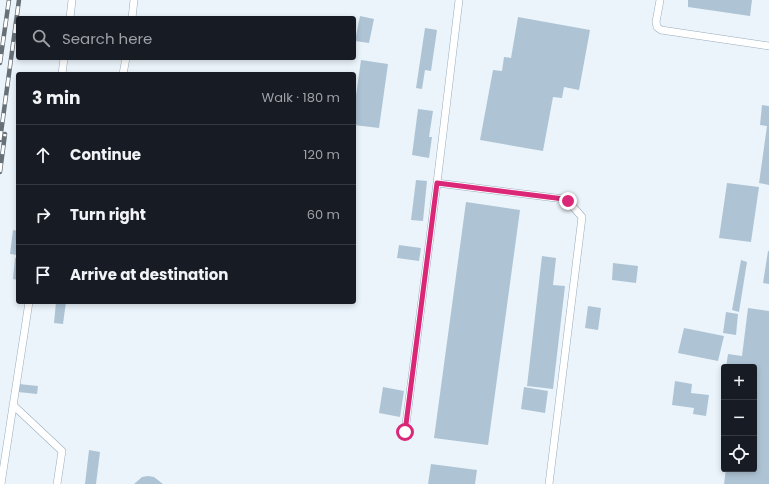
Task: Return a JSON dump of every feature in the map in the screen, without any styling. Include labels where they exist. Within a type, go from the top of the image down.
[{"type":"lane","points":[[70,16],[72,0]]},
{"type":"lane","points":[[132,16],[134,0]]},
{"type":"lane","points":[[405,432],[459,0]]},
{"type":"lane","points":[[660,0],[656,22],[657,27],[661,30],[769,46]]},
{"type":"lane","points":[[62,72],[64,60]]},
{"type":"lane","points":[[123,72],[126,60]]},
{"type":"lane","points":[[437,183],[564,199],[568,201],[582,217],[549,484]]},
{"type":"lane","points":[[0,484],[29,304]]},
{"type":"lane","points":[[13,405],[62,451],[57,484]]},
{"type":"building","points":[[688,0],[752,0],[750,16],[688,7]]},
{"type":"building","points":[[360,16],[374,19],[369,43],[356,41]]},
{"type":"building","points":[[518,17],[590,30],[579,90],[564,87],[562,98],[553,97],[543,151],[480,140],[493,70],[502,71],[504,57],[511,58]]},
{"type":"building","points":[[425,28],[437,30],[431,71],[425,70],[422,89],[416,88]]},
{"type":"building","points":[[361,60],[388,64],[379,128],[356,125],[356,96]]},
{"type":"building","points":[[762,105],[769,106],[769,185],[759,183],[767,126],[760,125]]},
{"type":"building","points":[[418,109],[433,111],[429,137],[432,137],[429,158],[412,155]]},
{"type":"building","points":[[416,180],[427,181],[423,221],[411,220]]},
{"type":"building","points":[[727,183],[759,187],[751,242],[719,238]]},
{"type":"building","points":[[466,202],[520,210],[488,445],[434,438]]},
{"type":"building","points":[[13,230],[16,231],[16,255],[10,254]]},
{"type":"building","points":[[399,245],[421,248],[419,261],[397,258]]},
{"type":"building","points":[[769,251],[769,284],[763,283]]},
{"type":"building","points":[[542,256],[556,258],[553,285],[565,286],[553,389],[527,386]]},
{"type":"building","points":[[15,258],[16,258],[16,280],[13,279]]},
{"type":"building","points":[[741,260],[747,262],[739,312],[732,310]]},
{"type":"building","points":[[613,263],[638,266],[636,283],[612,280]]},
{"type":"building","points":[[56,304],[66,304],[63,324],[54,323]]},
{"type":"building","points":[[588,306],[601,308],[598,330],[585,328]]},
{"type":"building","points":[[748,308],[769,311],[769,484],[724,484],[726,472],[757,472],[757,364],[726,364],[728,354],[742,356]]},
{"type":"building","points":[[726,312],[738,314],[736,335],[723,333]]},
{"type":"building","points":[[684,328],[724,336],[718,361],[678,353]]},
{"type":"building","points":[[675,381],[692,384],[691,393],[709,395],[706,416],[693,414],[694,408],[672,405]]},
{"type":"building","points":[[19,384],[38,386],[37,394],[18,392]]},
{"type":"building","points":[[383,387],[404,391],[400,417],[379,413]]},
{"type":"building","points":[[524,387],[548,391],[545,413],[521,409]]},
{"type":"building","points":[[89,450],[100,452],[96,484],[85,484]]},
{"type":"building","points":[[431,464],[477,470],[475,484],[428,484]]},
{"type":"building","points":[[142,477],[154,477],[163,484],[134,484]]},
{"type":"railway","points":[[0,63],[9,0]]},
{"type":"railway","points":[[17,16],[19,0]]},
{"type":"railway","points":[[0,140],[16,22]]},
{"type":"railway","points":[[0,172],[5,134]]},
{"type":"route","points":[[405,432],[437,183],[564,199],[568,201]]}]
